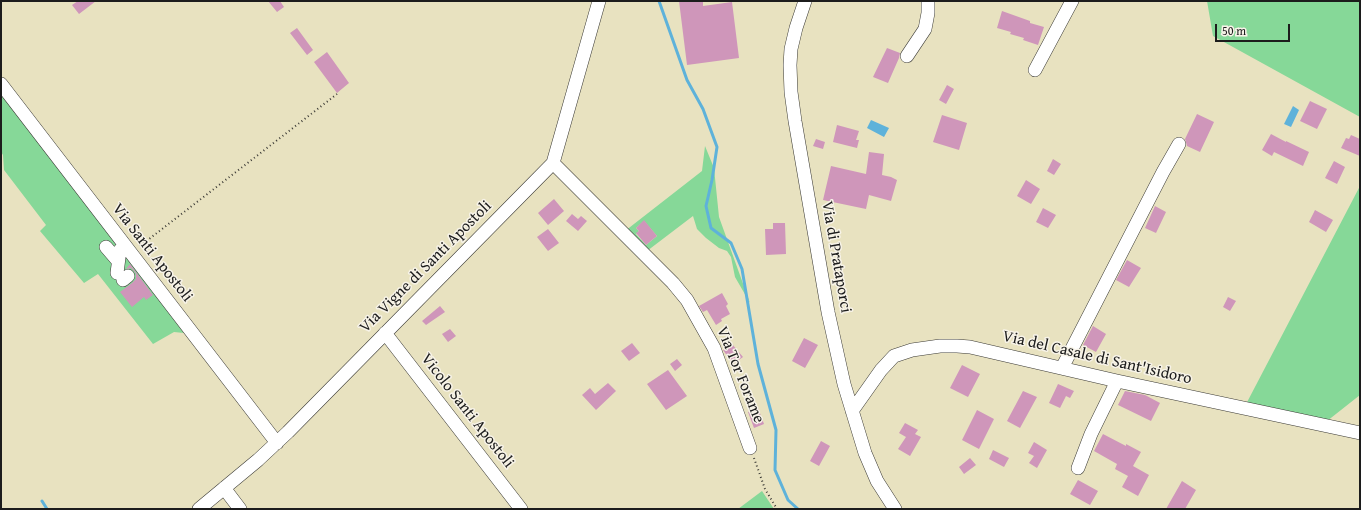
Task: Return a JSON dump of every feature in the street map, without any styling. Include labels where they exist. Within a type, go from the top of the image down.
[{"type":"street","name":"Via Vigne di Santi Apostoli","points":[[199,509],[277,443],[553,163],[599,1]]},
{"type":"street","name":"Via di Prataporci","points":[[805,1],[791,49],[791,96],[794,121],[840,370],[863,446],[872,469],[884,492],[896,509]]},
{"type":"street","points":[[907,56],[925,29],[928,14],[928,1]]},
{"type":"street","points":[[1035,70],[1072,1]]},
{"type":"street","name":"Via Santi Apostoli","points":[[1,84],[123,266],[277,443]]},
{"type":"street","points":[[1062,368],[1163,172],[1179,144]]},
{"type":"street","name":"Via Tor Forame","points":[[553,163],[687,300],[715,351],[750,448]]},
{"type":"street","points":[[106,247],[123,266]]},
{"type":"street","name":"Vicolo Santi Apostoli","points":[[385,333],[521,509]]},
{"type":"street","name":"Via del Casale di Sant'Isidoro","points":[[852,411],[884,365],[894,356],[912,350],[944,346],[970,347],[1117,381],[1360,433]]},
{"type":"street","points":[[1078,468],[1090,438],[1117,381]]},
{"type":"street","points":[[224,488],[240,509]]},
{"type":"path","points":[[123,266],[337,94]]},
{"type":"path","name":"Via Tor Forame","points":[[750,448],[764,486],[777,509]]},
{"type":"green space","points":[[1207,1],[1360,1],[1360,117],[1213,36]]},
{"type":"green space","points":[[1,90],[184,333],[174,332],[153,344],[98,274],[84,283],[40,231],[46,225],[4,170],[3,155],[1,152]]},
{"type":"green space","points":[[705,146],[714,168],[719,217],[750,303],[735,277],[731,257],[727,251],[719,248],[697,229],[693,216],[647,251],[625,231],[702,171]],"holes":[[[644,221],[657,236],[646,245],[636,234],[639,231],[636,228]]]},
{"type":"green space","points":[[1360,186],[1360,395],[1322,425],[1244,408]]},
{"type":"green space","points":[[762,491],[774,509],[738,509]]},
{"type":"water","points":[[1293,106],[1299,110],[1291,127],[1284,124]]},
{"type":"water","points":[[871,120],[889,128],[884,137],[867,128]]},
{"type":"building","points":[[78,1],[96,1],[79,14],[72,5]]},
{"type":"building","points":[[268,1],[280,1],[284,7],[277,12]]},
{"type":"building","points":[[679,1],[703,1],[703,6],[732,2],[739,58],[687,65]]},
{"type":"building","points":[[1002,11],[1030,21],[1030,23],[1044,27],[1038,45],[1023,40],[1024,38],[1010,34],[1011,32],[997,28]]},
{"type":"building","points":[[297,28],[313,50],[307,55],[290,33]]},
{"type":"building","points":[[887,48],[900,53],[888,83],[873,77]]},
{"type":"building","points":[[327,52],[349,83],[337,93],[314,62]]},
{"type":"building","points":[[947,85],[954,89],[946,104],[939,100]]},
{"type":"building","points":[[1310,101],[1327,109],[1317,129],[1300,121]]},
{"type":"building","points":[[1197,114],[1214,122],[1200,152],[1187,146],[1185,139]]},
{"type":"building","points":[[942,115],[967,123],[959,150],[933,142]]},
{"type":"building","points":[[837,125],[859,131],[856,140],[859,140],[857,148],[833,142]]},
{"type":"building","points":[[1271,134],[1309,152],[1303,166],[1274,152],[1272,156],[1262,150]]},
{"type":"building","points":[[1351,135],[1360,139],[1360,156],[1341,148],[1346,138],[1349,139]]},
{"type":"building","points":[[816,139],[825,142],[823,149],[813,146]]},
{"type":"building","points":[[869,152],[884,154],[882,175],[897,180],[891,201],[869,195],[866,209],[823,200],[831,166],[866,174]]},
{"type":"building","points":[[1053,159],[1061,164],[1054,175],[1047,171]]},
{"type":"building","points":[[1334,161],[1345,167],[1337,184],[1325,178]]},
{"type":"building","points":[[1026,180],[1040,189],[1031,204],[1017,196]]},
{"type":"building","points":[[554,199],[564,211],[548,225],[538,213]]},
{"type":"building","points":[[1155,206],[1166,212],[1156,233],[1145,228]]},
{"type":"building","points":[[1043,208],[1056,215],[1048,228],[1036,222]]},
{"type":"building","points":[[1315,210],[1333,220],[1326,232],[1309,222]]},
{"type":"building","points":[[572,214],[578,219],[581,216],[587,221],[578,231],[566,221]]},
{"type":"building","points":[[644,220],[657,236],[646,245],[636,233],[639,231],[636,228]]},
{"type":"building","points":[[773,223],[785,223],[786,254],[766,255],[765,229],[773,229]]},
{"type":"building","points":[[548,229],[559,243],[548,251],[537,237]]},
{"type":"building","points":[[1127,260],[1141,268],[1129,287],[1116,280]]},
{"type":"building","points":[[130,264],[153,295],[146,300],[144,297],[132,307],[120,292],[136,279],[136,274],[131,268],[126,269]]},
{"type":"building","points":[[722,293],[728,304],[726,306],[730,314],[721,319],[722,321],[716,325],[707,310],[703,312],[699,306]]},
{"type":"building","points":[[1228,297],[1236,301],[1230,311],[1223,307]]},
{"type":"building","points":[[440,306],[445,312],[426,325],[422,321]]},
{"type":"building","points":[[1093,326],[1106,334],[1096,352],[1083,345]]},
{"type":"building","points":[[450,329],[456,336],[448,342],[442,334]]},
{"type":"building","points":[[804,338],[818,345],[805,368],[792,361]]},
{"type":"building","points":[[632,343],[640,353],[629,361],[621,351]]},
{"type":"building","points":[[732,344],[743,357],[733,364],[723,350]]},
{"type":"building","points":[[677,359],[682,365],[675,371],[670,364]]},
{"type":"building","points":[[962,365],[980,374],[968,397],[950,388]]},
{"type":"building","points":[[668,370],[687,396],[666,410],[647,384]]},
{"type":"building","points":[[608,383],[616,391],[596,410],[582,395],[590,388],[595,394]]},
{"type":"building","points":[[1058,384],[1074,391],[1070,398],[1066,396],[1060,408],[1049,403]]},
{"type":"building","points":[[1023,391],[1037,397],[1020,428],[1007,421]]},
{"type":"building","points":[[1125,391],[1145,395],[1160,403],[1151,421],[1118,405]]},
{"type":"building","points":[[758,408],[764,424],[754,428],[748,412]]},
{"type":"building","points":[[977,410],[994,419],[979,449],[962,440]]},
{"type":"building","points":[[905,423],[918,430],[915,434],[921,437],[910,456],[898,449],[906,437],[899,433]]},
{"type":"building","points":[[1103,434],[1141,452],[1133,466],[1149,475],[1138,496],[1122,487],[1128,476],[1115,469],[1117,464],[1094,451]]},
{"type":"building","points":[[821,441],[830,446],[819,466],[810,461]]},
{"type":"building","points":[[1034,442],[1047,450],[1037,468],[1029,463],[1034,456],[1028,453]]},
{"type":"building","points":[[993,450],[1009,458],[1004,467],[989,459]]},
{"type":"building","points":[[970,458],[976,465],[964,474],[959,467]]},
{"type":"building","points":[[1078,480],[1098,491],[1090,505],[1070,494]]},
{"type":"building","points":[[1182,481],[1196,490],[1185,509],[1166,509]]},
{"type":"waterway","points":[[659,1],[687,80],[703,109],[717,147],[706,206],[711,228],[731,243],[742,269],[758,364],[776,430],[775,470],[788,500],[798,509]]},
{"type":"waterway","points":[[42,501],[47,509]]}]
